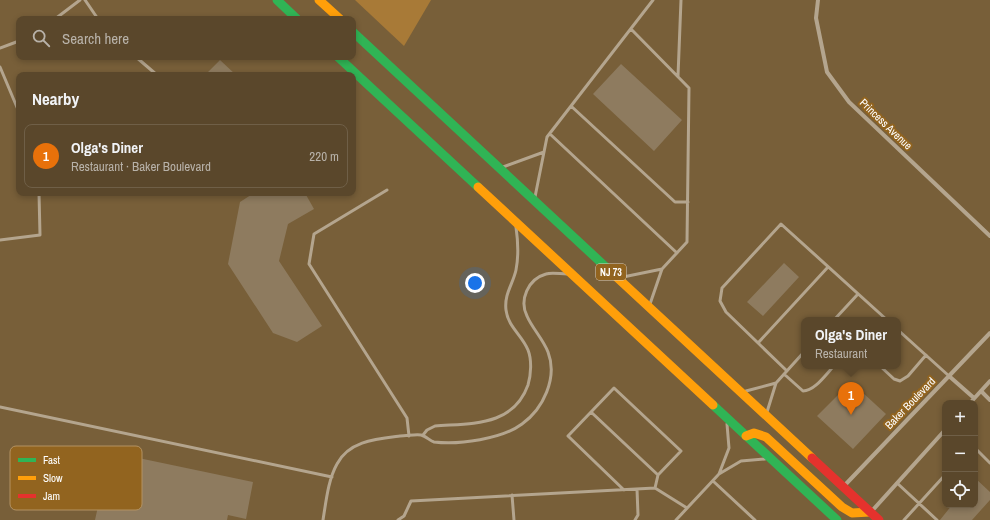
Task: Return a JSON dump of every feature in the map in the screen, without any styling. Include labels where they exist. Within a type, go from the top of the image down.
[{"type":"highway","points":[[277,0],[294,16]]},
{"type":"highway","points":[[319,0],[337,16]]},
{"type":"highway","name":"NJ 73","points":[[356,35],[765,416],[879,520]]},
{"type":"highway","name":"NJ 73","points":[[341,60],[354,72]]},
{"type":"highway","name":"NJ 73","points":[[356,74],[837,520]]},
{"type":"highway","points":[[746,436],[754,433],[766,437],[842,507],[852,513],[870,512]]},
{"type":"street","name":"Princess Avenue","points":[[818,0],[816,18],[827,72],[849,102],[990,236]]},
{"type":"street","name":"Baker Boulevard","points":[[843,487],[990,333]]},
{"type":"street","points":[[949,376],[974,398],[990,381]]},
{"type":"street","points":[[981,391],[990,400]]},
{"type":"street","points":[[870,512],[942,433]]},
{"type":"lane","points":[[59,16],[80,0]]},
{"type":"lane","points":[[85,0],[96,16]]},
{"type":"lane","points":[[534,200],[547,138],[653,0]]},
{"type":"lane","points":[[678,77],[681,0]]},
{"type":"lane","points":[[631,29],[689,88],[688,242],[662,269],[649,307]]},
{"type":"lane","points":[[0,48],[16,42]]},
{"type":"lane","points":[[140,60],[154,72]]},
{"type":"lane","points":[[0,67],[16,105]]},
{"type":"lane","points":[[571,106],[675,202],[688,202]]},
{"type":"lane","points":[[550,134],[677,253]]},
{"type":"lane","points":[[500,168],[544,152]]},
{"type":"lane","points":[[386,190],[314,234],[309,264],[407,418],[409,436]]},
{"type":"lane","points":[[0,240],[40,235],[39,196]]},
{"type":"lane","points":[[422,435],[427,430],[435,426],[493,420],[516,405],[526,390],[531,373],[530,357],[525,344],[509,321],[506,305],[508,291],[515,275],[518,260],[515,221]]},
{"type":"lane","points":[[787,371],[726,312],[722,307],[720,295],[722,288],[781,224],[883,316]]},
{"type":"lane","points":[[758,343],[828,267]]},
{"type":"lane","points":[[618,278],[662,269]]},
{"type":"lane","points":[[323,520],[332,477],[341,458],[348,450],[357,445],[368,441],[422,435],[433,442],[496,438],[523,424],[540,407],[550,384],[551,364],[548,352],[527,316],[524,306],[524,298],[531,283],[541,276],[553,273],[571,274]]},
{"type":"lane","points":[[837,317],[858,294]]},
{"type":"lane","points":[[901,333],[949,376]]},
{"type":"lane","points":[[765,416],[776,383],[801,355]]},
{"type":"lane","points":[[883,369],[894,379],[900,381],[908,376],[926,355]]},
{"type":"lane","points":[[784,374],[803,391],[808,391],[814,387],[831,369]]},
{"type":"lane","points":[[740,392],[776,383]]},
{"type":"lane","points":[[624,490],[568,436],[614,388],[681,451],[658,475],[655,488]]},
{"type":"lane","points":[[0,407],[332,477]]},
{"type":"lane","points":[[591,412],[658,475]]},
{"type":"lane","points":[[719,474],[729,448],[727,418]]},
{"type":"lane","points":[[978,451],[990,463]]},
{"type":"lane","points":[[676,520],[719,474],[741,461],[770,459]]},
{"type":"lane","points":[[904,520],[942,478]]},
{"type":"lane","points":[[713,481],[755,520]]},
{"type":"lane","points":[[897,483],[937,520]]},
{"type":"lane","points":[[398,520],[404,516],[411,501],[655,488],[687,508]]},
{"type":"lane","points":[[635,520],[638,515],[637,489]]},
{"type":"lane","points":[[512,496],[514,520]]},
{"type":"shaded area","points":[[355,0],[431,0],[404,46]]},
{"type":"building","points":[[220,60],[233,72],[208,72]]},
{"type":"building","points":[[621,64],[682,120],[654,151],[593,94]]},
{"type":"building","points":[[249,196],[307,196],[314,209],[288,224],[279,261],[322,326],[297,342],[273,333],[228,264],[240,202]]},
{"type":"building","points":[[784,263],[799,277],[763,316],[747,302]]},
{"type":"building","points":[[851,382],[886,414],[853,449],[817,416]]},
{"type":"building","points":[[142,459],[253,482],[246,519],[228,515],[227,520],[95,520],[97,510],[142,510]]},
{"type":"building","points":[[978,481],[990,492],[990,500],[972,520],[940,520],[950,508],[978,508]]},
{"type":"traffic: fast","points":[[277,0],[294,16]]},
{"type":"traffic: fast","points":[[356,35],[609,270]]},
{"type":"traffic: fast","points":[[341,60],[354,72]]},
{"type":"traffic: fast","points":[[356,74],[478,187]]},
{"type":"traffic: fast","points":[[713,405],[837,520]]},
{"type":"traffic: slow","points":[[319,0],[337,16]]},
{"type":"traffic: slow","points":[[478,187],[713,405]]},
{"type":"traffic: slow","points":[[609,270],[812,458]]},
{"type":"traffic: slow","points":[[746,436],[754,433],[766,437],[842,507],[852,513],[870,512]]},
{"type":"traffic: jam","points":[[812,458],[879,520]]},
{"type":"place","name":"Olga's Diner","points":[[851,415]]}]
